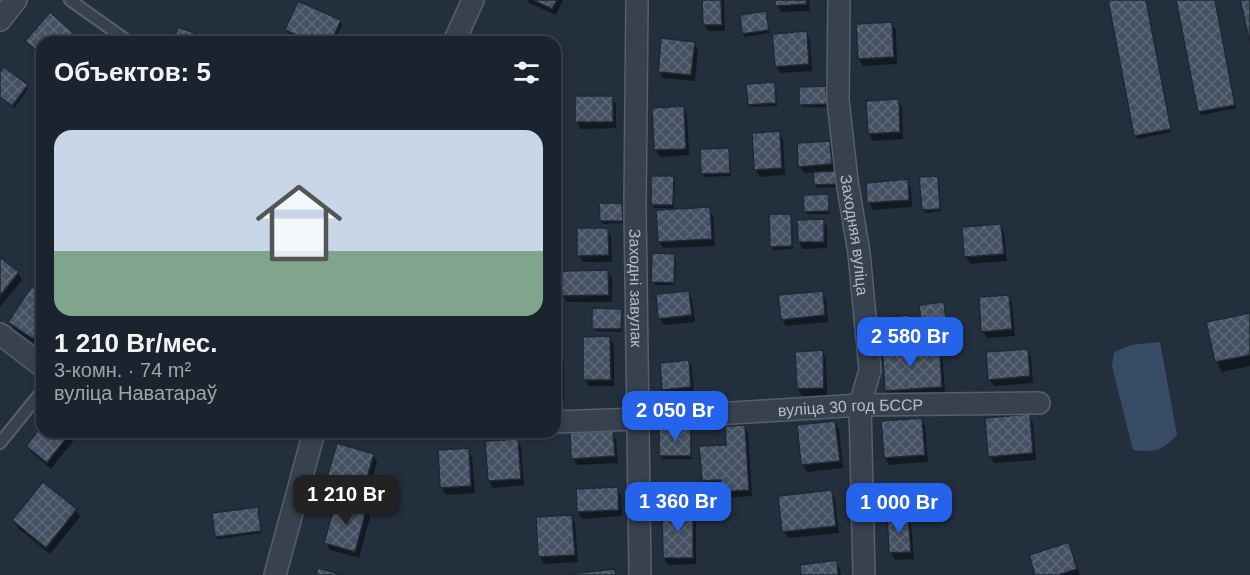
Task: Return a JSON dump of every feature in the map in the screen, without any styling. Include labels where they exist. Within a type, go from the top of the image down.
[{"type":"street","points":[[0,20],[16,0]]},
{"type":"street","points":[[457,36],[472,0]]},
{"type":"street","name":"Заходні завулак","points":[[637,0],[635,219],[640,575]]},
{"type":"street","name":"Заходняя вуліца","points":[[839,0],[838,100],[859,254],[870,370],[860,405],[864,575]]},
{"type":"street","points":[[0,334],[36,361]]},
{"type":"street","name":"вуліца 30 год БССР","points":[[561,423],[860,405],[1039,403]]},
{"type":"street","points":[[275,575],[312,438]]},
{"type":"lane","points":[[70,0],[121,36]]},
{"type":"lane","points":[[0,443],[36,398]]},
{"type":"water","points":[[1160,342],[1177,435],[1157,450],[1133,450],[1112,366],[1114,352],[1131,345]]},
{"type":"building","points":[[533,0],[557,0],[552,9]]},
{"type":"building","points":[[702,0],[721,0],[722,25],[703,25]]},
{"type":"building","points":[[775,0],[806,0],[807,4],[775,6]]},
{"type":"building","points":[[1108,0],[1146,0],[1171,129],[1134,136]]},
{"type":"building","points":[[1176,0],[1215,0],[1235,105],[1198,112]]},
{"type":"building","points":[[1240,0],[1250,0],[1250,43]]},
{"type":"building","points":[[298,1],[341,20],[334,36],[298,36],[285,30]]},
{"type":"building","points":[[766,11],[769,30],[742,34],[740,15]]},
{"type":"building","points":[[50,12],[77,36],[36,36],[36,50],[25,41]]},
{"type":"building","points":[[892,22],[894,57],[858,59],[856,24]]},
{"type":"building","points":[[178,27],[203,36],[175,36]]},
{"type":"building","points":[[807,31],[809,64],[775,67],[772,34]]},
{"type":"building","points":[[661,38],[695,42],[691,75],[658,72]]},
{"type":"building","points":[[4,67],[28,85],[12,106],[0,97],[0,72]]},
{"type":"building","points":[[775,82],[776,103],[748,105],[746,84]]},
{"type":"building","points":[[826,86],[827,104],[799,105],[799,87]]},
{"type":"building","points":[[575,96],[613,96],[613,122],[575,122]]},
{"type":"building","points":[[899,99],[900,132],[868,134],[866,101]]},
{"type":"building","points":[[684,106],[686,149],[654,150],[652,108]]},
{"type":"building","points":[[780,131],[782,168],[754,170],[752,133]]},
{"type":"building","points":[[830,141],[832,164],[798,167],[797,143]]},
{"type":"building","points":[[729,148],[730,173],[701,174],[700,149]]},
{"type":"building","points":[[836,171],[836,184],[814,185],[813,172]]},
{"type":"building","points":[[651,176],[674,176],[673,205],[651,205]]},
{"type":"building","points":[[938,176],[940,209],[922,210],[919,177]]},
{"type":"building","points":[[908,179],[909,200],[867,203],[866,183]]},
{"type":"building","points":[[829,194],[829,211],[804,212],[803,195]]},
{"type":"building","points":[[599,203],[622,203],[623,221],[600,221]]},
{"type":"building","points":[[710,207],[712,239],[658,242],[656,210]]},
{"type":"building","points":[[769,214],[791,214],[792,246],[770,247]]},
{"type":"building","points":[[824,219],[824,242],[798,242],[797,220]]},
{"type":"building","points":[[1001,224],[1004,254],[964,257],[962,227]]},
{"type":"building","points":[[577,228],[608,228],[609,255],[577,256]]},
{"type":"building","points":[[652,253],[675,254],[674,283],[651,282]]},
{"type":"building","points":[[0,257],[19,272],[0,296]]},
{"type":"building","points":[[608,270],[609,295],[562,296],[561,271]]},
{"type":"building","points":[[32,286],[36,289],[36,334],[33,339],[8,322]]},
{"type":"building","points":[[689,291],[692,315],[658,319],[656,294]]},
{"type":"building","points":[[823,291],[825,315],[781,320],[778,295]]},
{"type":"building","points":[[1009,295],[1012,329],[981,332],[979,297]]},
{"type":"building","points":[[944,302],[947,328],[922,331],[919,305]]},
{"type":"building","points":[[592,308],[622,309],[621,329],[592,329]]},
{"type":"building","points":[[1250,313],[1250,355],[1215,362],[1206,322]]},
{"type":"building","points":[[909,315],[911,335],[883,338],[880,318]]},
{"type":"building","points":[[610,336],[611,380],[583,380],[583,337]]},
{"type":"building","points":[[920,343],[921,355],[940,354],[942,387],[885,391],[882,346]]},
{"type":"building","points":[[1028,349],[1030,376],[988,380],[986,352]]},
{"type":"building","points":[[823,350],[824,388],[797,389],[795,352]]},
{"type":"building","points":[[689,360],[691,387],[662,390],[660,363]]},
{"type":"building","points":[[1030,414],[1033,453],[988,457],[985,418]]},
{"type":"building","points":[[922,418],[925,455],[884,458],[881,421]]},
{"type":"building","points":[[835,421],[840,461],[801,465],[797,425]]},
{"type":"building","points":[[745,425],[749,490],[721,492],[721,480],[702,481],[699,446],[726,445],[725,426]]},
{"type":"building","points":[[659,429],[691,429],[691,456],[659,456]]},
{"type":"building","points":[[613,430],[615,456],[571,459],[570,433]]},
{"type":"building","points":[[36,433],[36,438],[66,438],[47,463],[26,446]]},
{"type":"building","points":[[518,439],[521,479],[488,481],[485,441]]},
{"type":"building","points":[[337,443],[374,454],[364,488],[327,477]]},
{"type":"building","points":[[469,448],[471,486],[440,488],[438,450]]},
{"type":"building","points":[[43,482],[77,509],[46,548],[12,520]]},
{"type":"building","points":[[618,487],[619,510],[577,512],[576,489]]},
{"type":"building","points":[[832,490],[836,526],[782,532],[778,496]]},
{"type":"building","points":[[336,500],[367,508],[355,552],[324,543]]},
{"type":"building","points":[[258,507],[261,531],[215,537],[212,513]]},
{"type":"building","points":[[693,507],[693,558],[663,558],[662,508]]},
{"type":"building","points":[[908,514],[911,552],[889,553],[887,515]]},
{"type":"building","points":[[572,515],[575,555],[538,557],[536,517]]},
{"type":"building","points":[[1069,542],[1077,569],[1058,575],[1035,575],[1029,555]]},
{"type":"building","points":[[837,560],[838,575],[801,575],[800,565]]},
{"type":"building","points":[[318,568],[343,575],[316,575]]},
{"type":"building","points":[[615,569],[616,575],[569,575],[569,574]]}]
